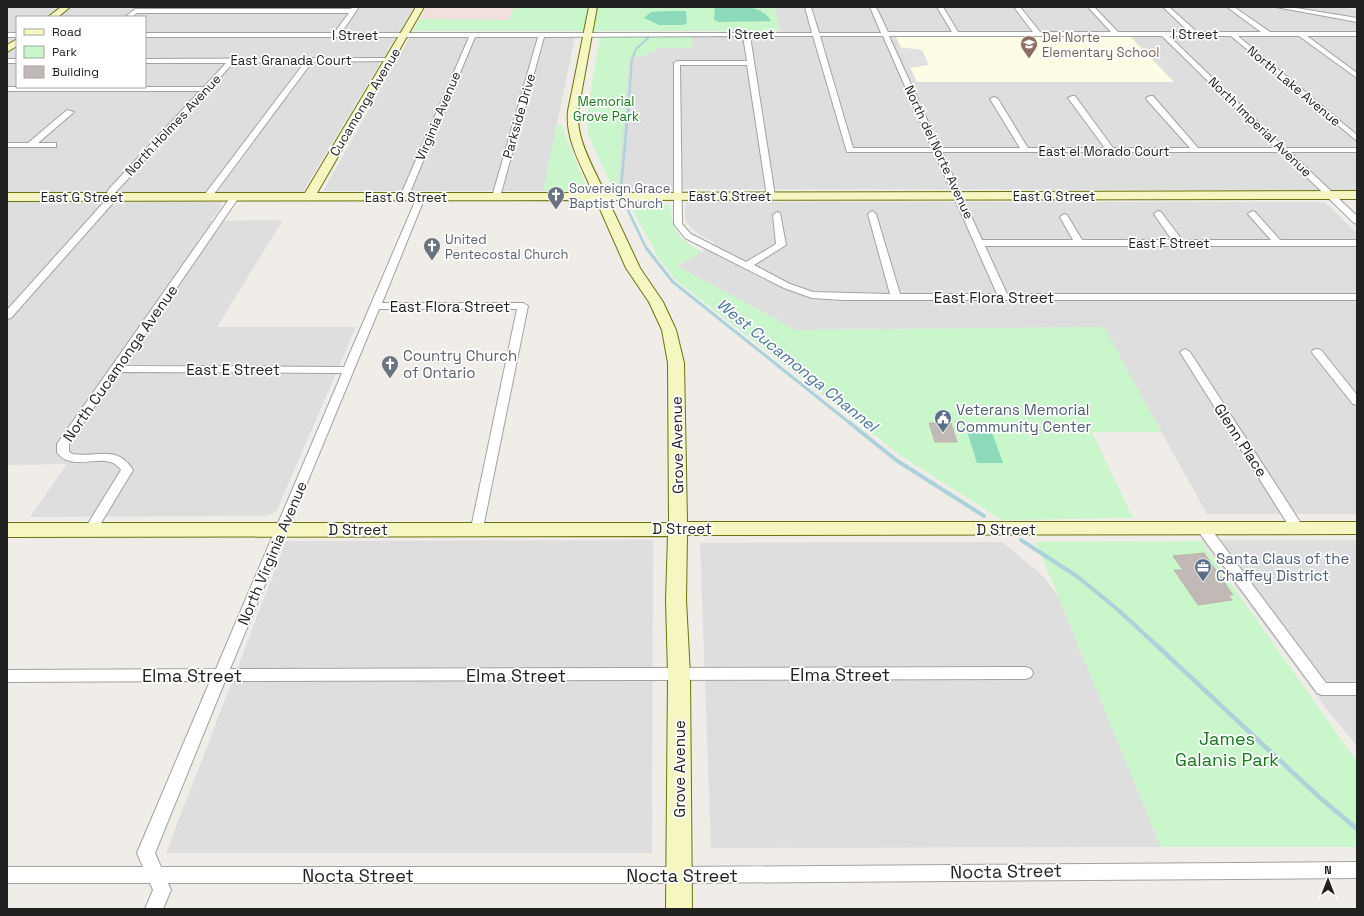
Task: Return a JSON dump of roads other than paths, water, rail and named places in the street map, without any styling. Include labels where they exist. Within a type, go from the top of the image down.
[{"type":"street","points":[[53,16],[66,7]]},
{"type":"street","name":"Cucamonga Avenue","points":[[309,197],[420,7]]},
{"type":"street","name":"Grove Avenue","points":[[593,7],[573,111],[572,125],[580,152],[633,268],[656,302],[669,330],[677,387],[676,600],[679,675],[679,909]]},
{"type":"street","points":[[808,7],[815,34]]},
{"type":"street","name":"North del Norte Avenue","points":[[873,7],[1003,297]]},
{"type":"street","points":[[940,7],[955,33]]},
{"type":"street","points":[[1017,7],[1038,34]]},
{"type":"street","points":[[1091,7],[1116,34]]},
{"type":"street","points":[[1166,7],[1195,34]]},
{"type":"street","points":[[1230,7],[1268,34]]},
{"type":"street","points":[[1279,7],[1357,20]]},
{"type":"street","points":[[129,16],[135,12],[354,9]]},
{"type":"street","points":[[336,35],[354,9]]},
{"type":"street","name":"I Street","points":[[146,35],[955,33],[1357,34]]},
{"type":"street","name":"Virginia Avenue","points":[[404,197],[473,34]]},
{"type":"street","name":"Parkside Drive","points":[[496,197],[542,34]]},
{"type":"street","points":[[746,34],[771,196]]},
{"type":"street","name":"East el Morado Court","points":[[815,34],[850,150],[1357,150]]},
{"type":"street","name":"North Imperial Avenue","points":[[1163,34],[1357,221]]},
{"type":"street","name":"North Lake Avenue","points":[[1232,34],[1357,139]]},
{"type":"street","points":[[1300,34],[1357,76]]},
{"type":"street","points":[[7,49],[16,43]]},
{"type":"street","name":"North Holmes Avenue","points":[[7,316],[109,202],[111,192],[232,60]]},
{"type":"street","points":[[208,196],[310,60]]},
{"type":"street","name":"East Granada Court","points":[[146,61],[389,60]]},
{"type":"street","name":"East Flora Street","points":[[751,63],[677,63],[678,224],[688,236],[787,286],[812,295],[896,297],[1357,297]]},
{"type":"street","points":[[1348,69],[1357,69]]},
{"type":"street","points":[[7,89],[205,89]]},
{"type":"street","points":[[1072,98],[1112,151]]},
{"type":"street","points":[[1150,98],[1196,150]]},
{"type":"street","points":[[994,99],[1026,151]]},
{"type":"street","points":[[30,146],[70,112]]},
{"type":"street","points":[[7,146],[53,145]]},
{"type":"street","name":"East G Street","points":[[7,197],[1357,195]]},
{"type":"street","name":"North Cucamonga Avenue","points":[[90,530],[127,470],[124,463],[114,458],[70,457],[63,452],[63,444],[235,197]]},
{"type":"street","name":"North Virginia Avenue","points":[[154,909],[162,890],[146,853],[422,197]]},
{"type":"street","points":[[872,214],[896,297]]},
{"type":"street","points":[[1158,214],[1179,243]]},
{"type":"street","points":[[1252,214],[1278,243]]},
{"type":"street","points":[[746,266],[781,245],[777,215]]},
{"type":"street","points":[[1064,216],[1079,243]]},
{"type":"street","name":"East F Street","points":[[980,243],[1357,242]]},
{"type":"street","name":"East Flora Street","points":[[376,306],[523,306],[477,528]]},
{"type":"street","name":"Glenn Place","points":[[1185,352],[1298,528]]},
{"type":"street","points":[[1317,352],[1357,402]]},
{"type":"street","name":"East E Street","points":[[116,369],[349,370]]},
{"type":"street","name":"D Street","points":[[7,530],[477,528],[1357,528]]},
{"type":"street","points":[[1203,528],[1322,689],[1357,689]]},
{"type":"street","name":"Elma Street","points":[[7,676],[1026,673]]},
{"type":"street","name":"Nocta Street","points":[[7,875],[679,875],[1357,870]]},
{"type":"waterway","name":"West Cucamonga Channel","points":[[628,111],[632,59],[636,49],[649,37]]},
{"type":"waterway","name":"West Cucamonga Channel","points":[[621,189],[628,110]]},
{"type":"waterway","name":"West Cucamonga Channel","points":[[625,204],[647,250]]},
{"type":"waterway","name":"West Cucamonga Channel","points":[[647,249],[673,282],[851,424]]},
{"type":"waterway","name":"West Cucamonga Channel","points":[[850,423],[896,460],[984,516]]},
{"type":"waterway","name":"West Cucamonga Channel","points":[[1021,540],[1078,577],[1116,608],[1153,642]]},
{"type":"waterway","name":"West Cucamonga Channel","points":[[1152,641],[1318,796],[1357,829]]},
{"type":"place","name":"Del Norte Elementary School","points":[[1029,59]]},
{"type":"place","name":"Sovereign Grace Baptist Church","points":[[556,210]]},
{"type":"place","name":"United Pentecostal Church","points":[[432,261]]},
{"type":"place","name":"Country Church of Ontario","points":[[390,379]]},
{"type":"place","name":"Veterans Memorial Community Center","points":[[943,433]]},
{"type":"place","name":"Santa Claus of the Chaffey District","points":[[1203,582]]},
{"type":"park label","name":"Memorial Grove Park","points":[[606,108]]},
{"type":"park label","name":"James Galanis Park","points":[[1227,748]]}]
